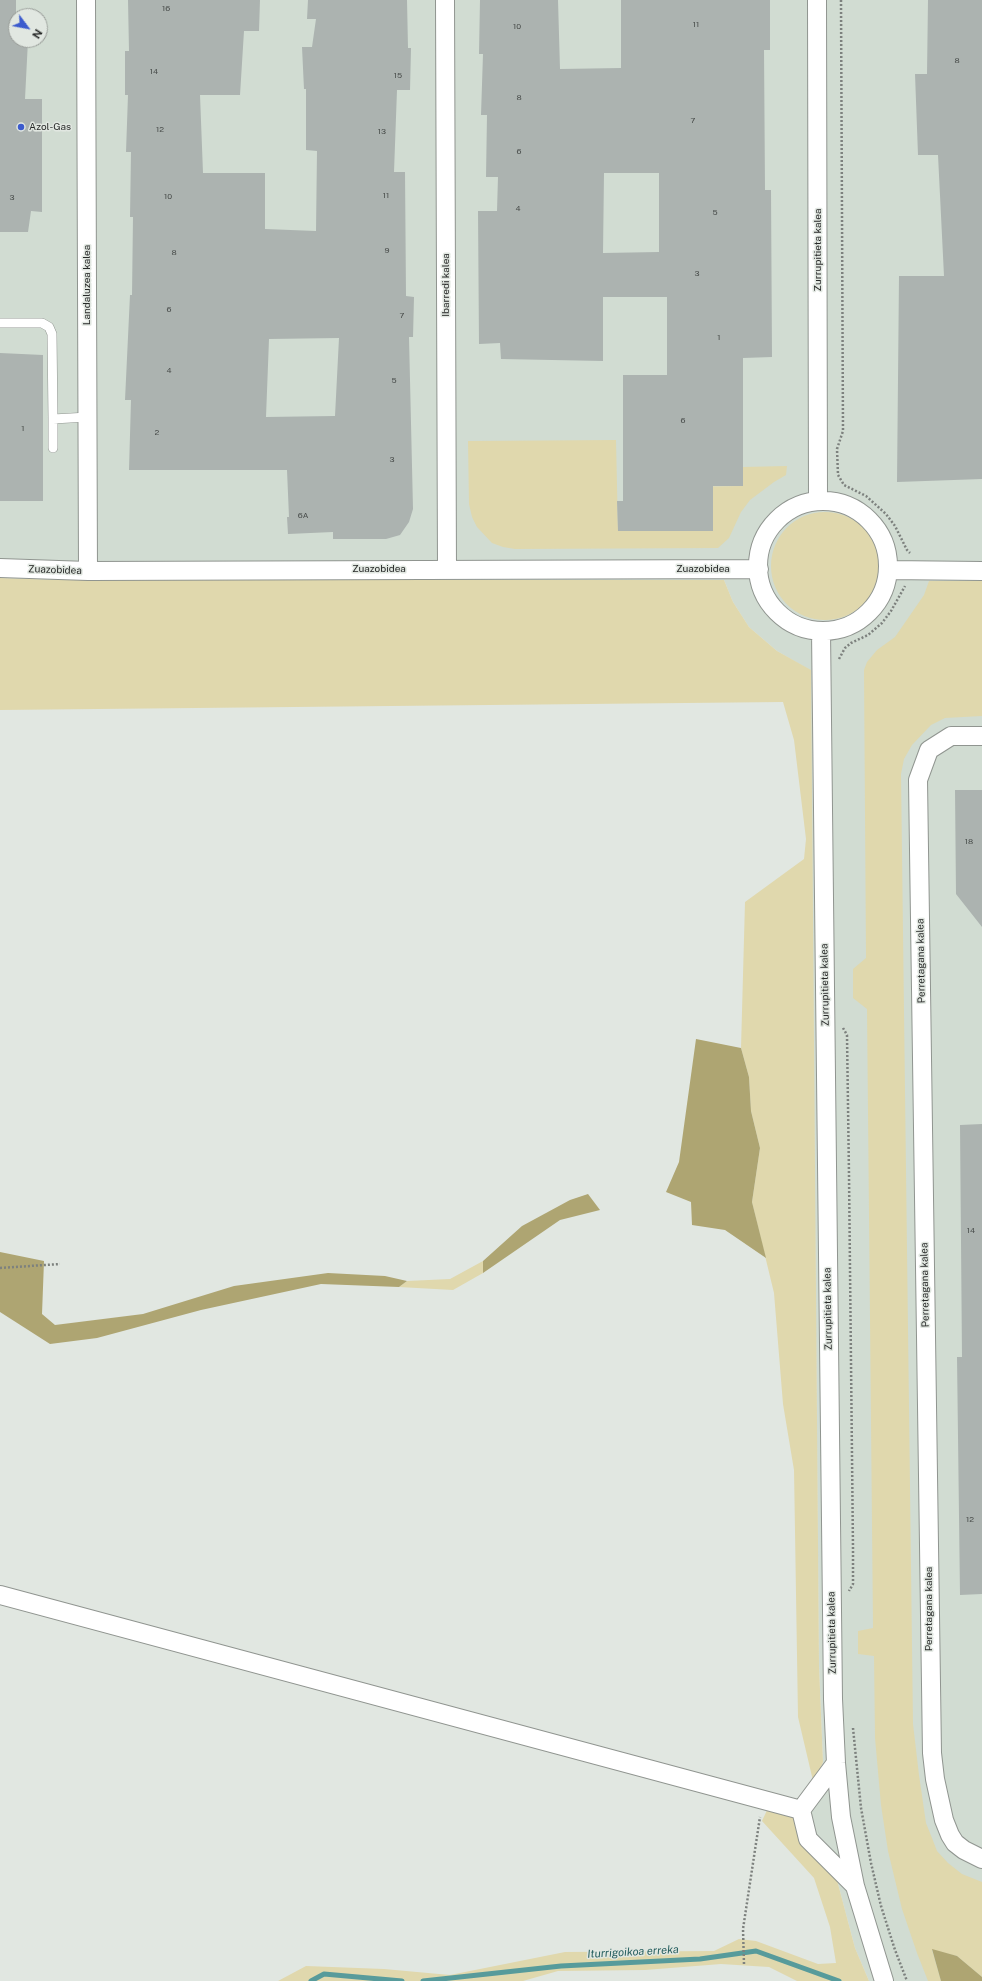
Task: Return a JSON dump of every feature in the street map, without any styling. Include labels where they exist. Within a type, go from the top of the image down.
[{"type":"street","name":"Landaluzea kalea","points":[[86,0],[88,570]]},
{"type":"street","name":"Ibarredi kalea","points":[[445,0],[447,569]]},
{"type":"street","name":"Zurrupitieta kalea","points":[[817,0],[818,501]]},
{"type":"street","points":[[818,501],[834,502],[850,506],[863,514],[875,526],[883,539],[888,554],[888,570],[884,590],[874,607],[859,620],[841,629],[821,631],[805,628],[790,622],[778,612],[768,600],[761,585],[758,569],[760,552],[765,537],[775,523],[787,512],[802,504],[818,501]]},
{"type":"street","name":"Zuazobidea","points":[[0,568],[88,570],[758,569]]},
{"type":"street","points":[[888,570],[982,571]]},
{"type":"street","name":"Zurrupitieta kalea","points":[[821,631],[832,1622],[836,1763],[841,1817],[855,1886],[884,1981]]},
{"type":"street","name":"Perretagana kalea","points":[[982,736],[951,736],[929,750],[918,780],[932,1753],[935,1779],[944,1820],[950,1835],[955,1843],[982,1859]]},
{"type":"street","points":[[0,1595],[801,1810]]},
{"type":"street","points":[[801,1810],[836,1763]]},
{"type":"street","points":[[801,1810],[808,1839],[855,1886]]},
{"type":"lane","points":[[0,323],[42,323],[49,327],[52,334],[53,448]]},
{"type":"lane","points":[[53,419],[88,417]]},
{"type":"path","points":[[838,665],[845,648],[850,643],[868,635],[882,623],[891,611],[900,592],[913,580],[914,556],[907,550],[895,526],[886,514],[866,496],[844,485],[838,475],[837,449],[842,431],[841,0]]},
{"type":"path","points":[[841,1025],[847,1035],[853,1549],[852,1584],[847,1596]]},
{"type":"path","points":[[0,1268],[60,1264]]},
{"type":"path","points":[[852,1727],[855,1736],[861,1808],[871,1863],[881,1906],[894,1950],[906,1981]]},
{"type":"path","points":[[744,1964],[743,1929],[762,1800]]},
{"type":"shaded area","points":[[0,0],[982,0],[982,1981],[869,1981],[855,1948],[837,1880],[814,1858],[794,1819],[783,1806],[783,1799],[797,1799],[806,1797],[823,1762],[819,1666],[810,670],[777,651],[749,627],[733,602],[724,580],[59,580],[0,578]]},
{"type":"shaded area","points":[[616,440],[618,531],[713,531],[713,500],[666,500],[666,487],[743,486],[743,467],[787,466],[786,475],[750,500],[741,512],[729,538],[718,548],[515,549],[492,543],[477,527],[472,517],[469,504],[468,441]]},
{"type":"shaded area","points":[[825,512],[846,516],[863,528],[875,545],[879,566],[875,587],[863,604],[846,616],[825,620],[804,616],[787,604],[775,587],[771,566],[775,545],[787,528],[804,516]]},
{"type":"shaded area","points":[[0,578],[59,580],[724,580],[733,602],[749,627],[777,651],[811,670],[819,1666],[823,1762],[814,1785],[798,1717],[794,1470],[783,1404],[774,1293],[752,1202],[760,1148],[751,1111],[749,1077],[741,1048],[745,902],[804,859],[806,839],[794,740],[783,702],[0,710]]},
{"type":"shaded area","points":[[929,581],[982,581],[982,716],[945,718],[931,725],[912,745],[904,759],[901,774],[913,1724],[926,1823],[937,1851],[948,1863],[962,1874],[982,1882],[982,1977],[957,1956],[932,1950],[941,1981],[928,1981],[902,1909],[888,1851],[881,1805],[875,1738],[874,1656],[858,1654],[858,1631],[873,1628],[867,1009],[853,998],[853,969],[866,958],[864,670],[867,662],[877,650],[895,637],[924,595]]},
{"type":"shaded area","points":[[696,1039],[741,1048],[749,1077],[751,1111],[760,1148],[752,1202],[766,1258],[725,1230],[692,1225],[691,1202],[666,1192],[679,1162]]},
{"type":"shaded area","points":[[588,1194],[600,1210],[560,1220],[483,1273],[483,1261],[522,1226],[570,1200]]},
{"type":"shaded area","points":[[0,1252],[44,1261],[42,1314],[55,1325],[143,1314],[234,1286],[328,1273],[385,1276],[407,1281],[399,1287],[321,1284],[201,1310],[97,1338],[50,1344],[0,1312]]},
{"type":"shaded area","points":[[483,1261],[483,1273],[453,1290],[399,1287],[407,1281],[450,1279]]},
{"type":"shaded area","points":[[783,1806],[794,1819],[814,1858],[837,1880],[855,1948],[869,1981],[797,1981],[769,1967],[721,1964],[645,1970],[558,1971],[523,1981],[278,1981],[306,1966],[384,1969],[450,1975],[565,1952],[714,1951],[739,1939],[756,1941],[818,1964],[836,1963],[830,1927],[814,1878],[762,1821],[768,1808]]},
{"type":"shaded area","points":[[932,1949],[957,1956],[982,1977],[982,1981],[941,1981]]},
{"type":"building","points":[[0,0],[16,0],[16,8],[8,8],[8,48],[28,48],[25,99],[42,99],[42,212],[31,211],[28,232],[0,232]]},
{"type":"building","points":[[128,0],[260,0],[259,31],[244,31],[240,95],[200,95],[203,173],[265,173],[265,229],[316,231],[317,151],[306,150],[306,89],[304,89],[302,47],[312,47],[316,19],[307,19],[308,0],[407,0],[408,48],[411,48],[410,90],[397,90],[394,172],[405,172],[406,296],[414,297],[413,337],[409,337],[413,509],[409,522],[400,535],[386,539],[333,539],[333,532],[288,534],[287,517],[289,517],[287,470],[129,470],[131,400],[125,400],[130,295],[132,295],[133,217],[130,217],[131,152],[126,152],[128,95],[125,95],[125,51],[129,51]],"holes":[[[339,338],[335,416],[266,417],[269,339]]]},
{"type":"building","points":[[480,0],[558,0],[560,69],[621,68],[621,0],[770,0],[770,50],[764,50],[765,190],[771,190],[772,357],[743,358],[743,486],[713,486],[713,531],[618,531],[617,501],[623,501],[623,375],[667,375],[667,297],[603,297],[603,361],[501,359],[500,343],[479,344],[478,211],[497,211],[498,177],[486,177],[487,115],[481,115],[483,54],[479,54]],"holes":[[[604,173],[659,173],[659,252],[603,253]]]},
{"type":"building","points":[[928,0],[982,0],[982,479],[897,482],[899,276],[944,276],[938,155],[918,155],[915,74],[927,74]]},
{"type":"building","points":[[0,353],[43,355],[43,501],[0,501]]},
{"type":"building","points":[[955,790],[982,790],[982,927],[956,894]]},
{"type":"building","points":[[982,1124],[982,1594],[960,1595],[957,1357],[962,1357],[960,1125]]},
{"type":"waterway","name":"Iturrigoikoa erreka","points":[[423,1981],[561,1966],[700,1959],[756,1951],[839,1981]]},
{"type":"waterway","name":"Iturrigoikoa erreka","points":[[311,1981],[324,1974],[402,1981]]},
{"type":"place","name":"Azol-Gas","points":[[21,127]]}]
